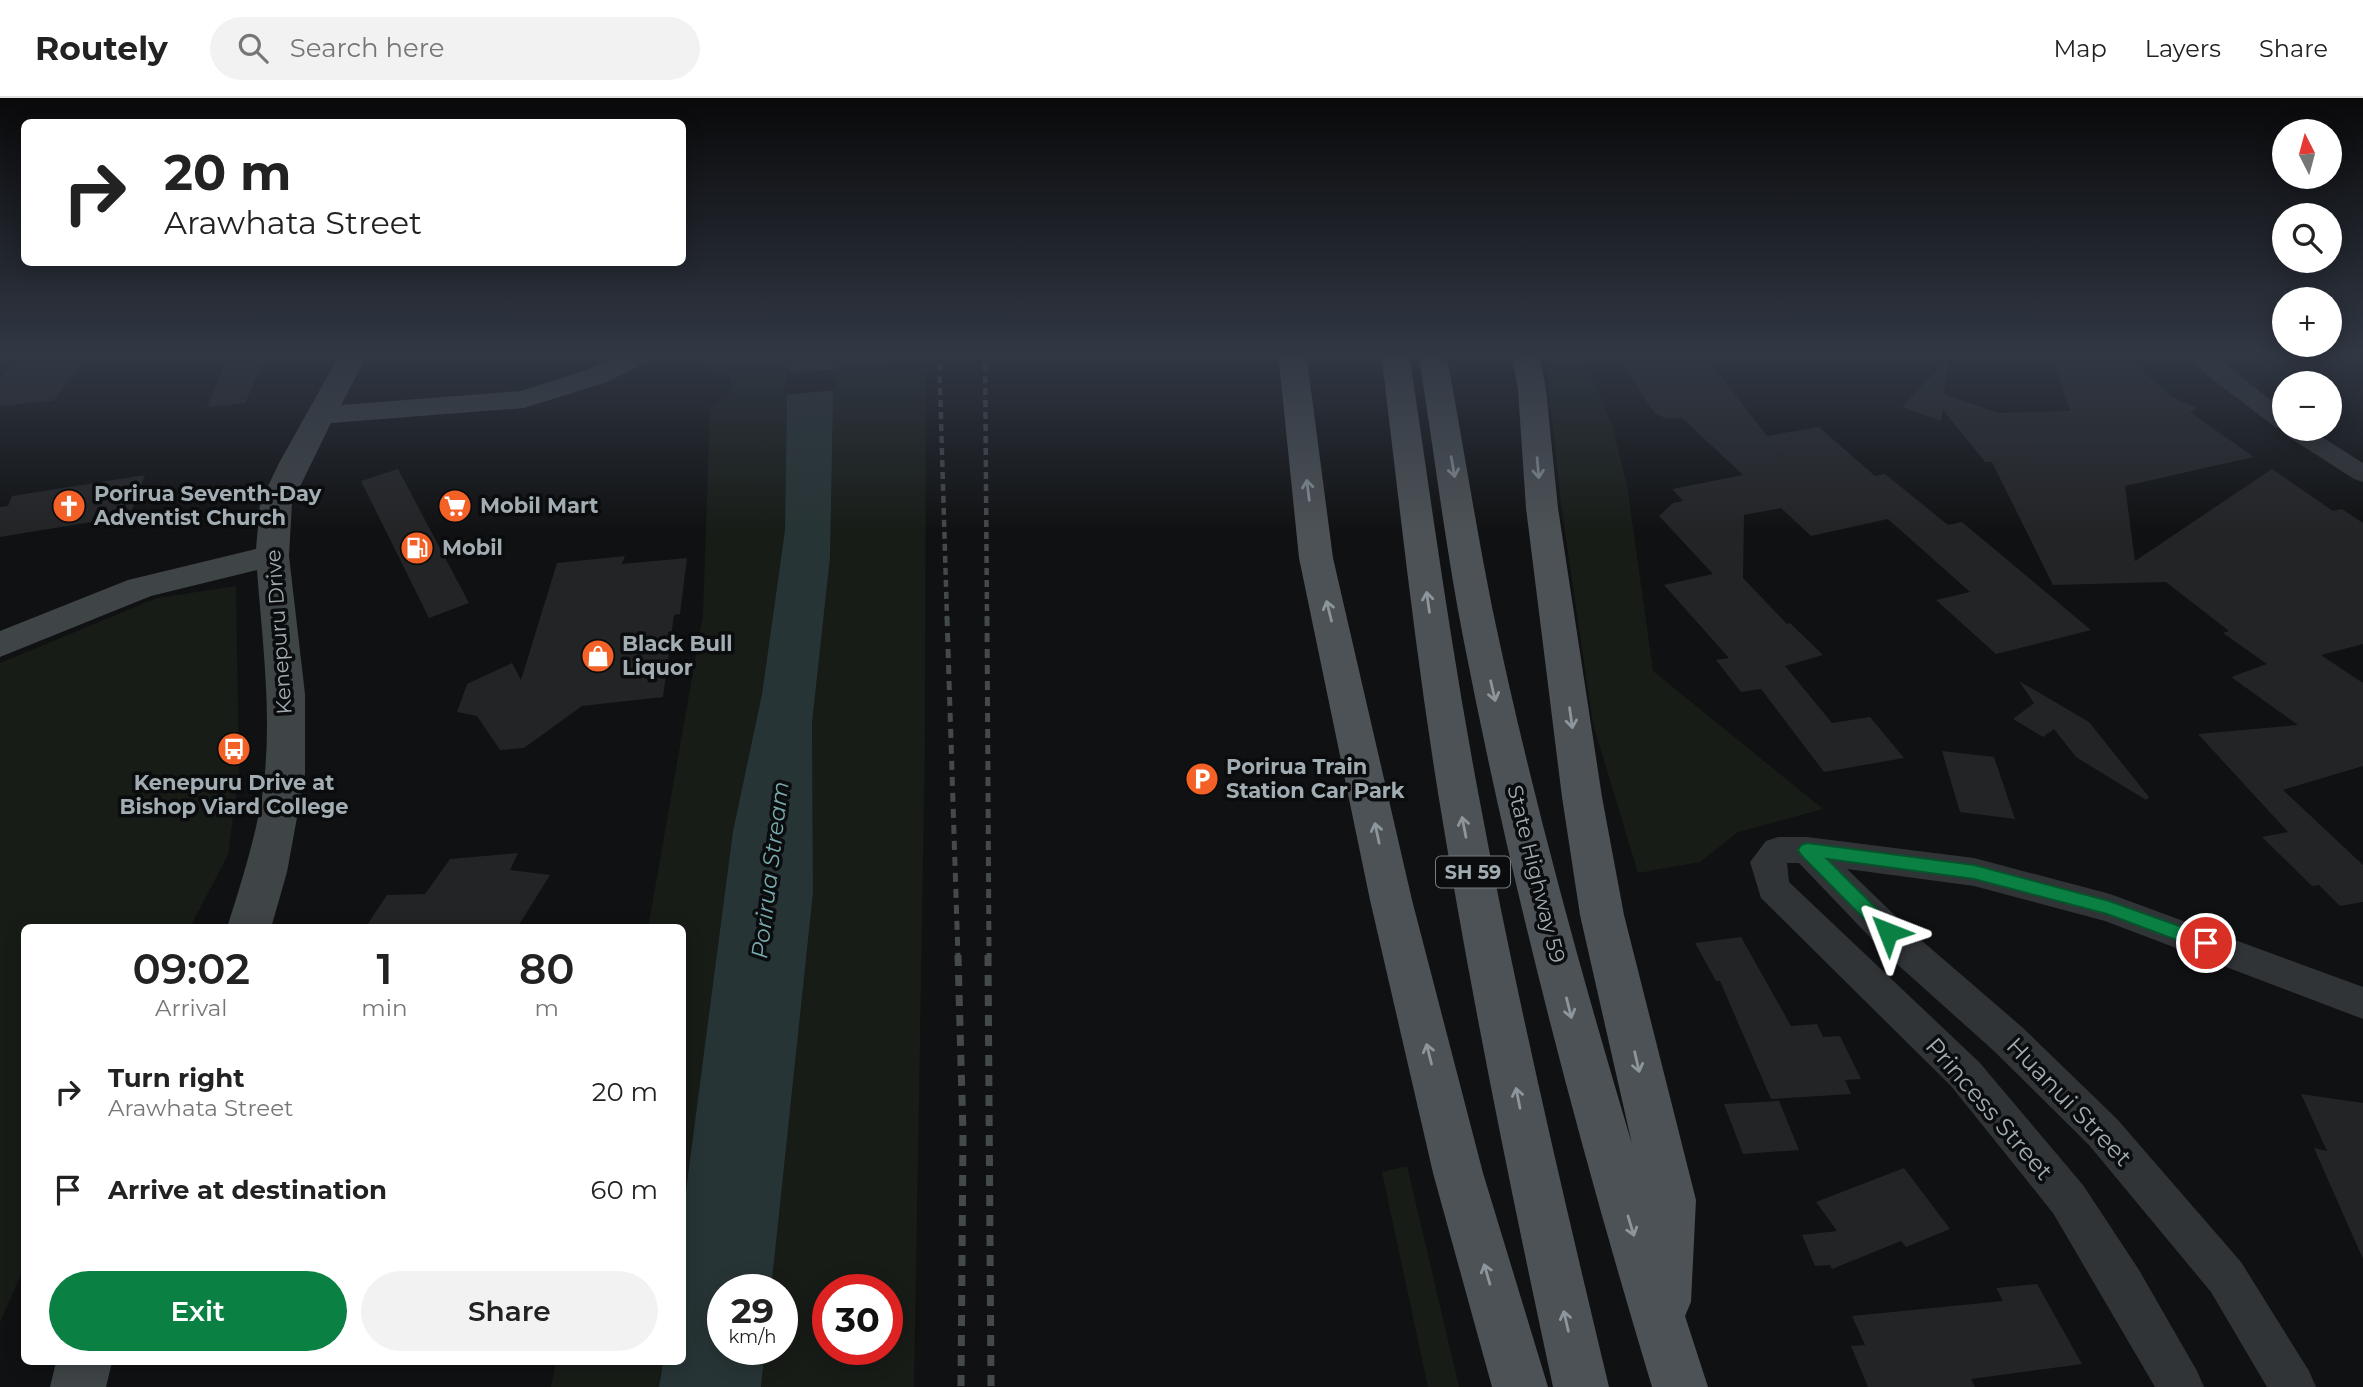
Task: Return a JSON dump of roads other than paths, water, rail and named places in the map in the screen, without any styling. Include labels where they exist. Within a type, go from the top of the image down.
[{"type":"main road","name":"Kenepuru Drive","points":[[250,924],[266,872],[285,774],[286,694],[272,556],[276,503],[286,478],[323,412]]},
{"type":"main road","points":[[321,415],[362,412]]},
{"type":"main road","points":[[286,478],[311,455],[342,434],[408,412]]},
{"type":"main road","points":[[1299,412],[1316,558],[1391,900],[1458,1173],[1520,1387]]},
{"type":"main road","name":"SH 59","points":[[1403,412],[1434,643],[1459,798],[1534,1184],[1581,1387]]},
{"type":"main road","name":"State Highway 59","points":[[1442,412],[1481,639],[1536,881],[1583,1062],[1681,1387]]},
{"type":"main road","points":[[1534,412],[1542,508],[1582,797],[1602,915],[1670,1200],[1662,1331]]},
{"type":"main road","points":[[0,645],[140,587],[272,556]]},
{"type":"main road","points":[[78,1387],[83,1365]]},
{"type":"street","points":[[2312,441],[2363,474]]},
{"type":"street","name":"Princess Street","points":[[1807,850],[1778,850],[1767,862],[1773,888],[1965,1074],[2068,1199],[2181,1387]]},
{"type":"street","points":[[1807,850],[1974,872],[2109,908],[2363,1003]]},
{"type":"street","name":"Huanui Street","points":[[1807,850],[1901,945],[2008,1040],[2103,1132],[2226,1277],[2293,1387]]},
{"type":"water","name":"Porirua Stream","points":[[787,412],[833,412],[830,558],[812,723],[813,893],[773,1274],[707,1274],[707,1365],[763,1365],[761,1387],[659,1387],[663,1365],[686,1365],[686,1190],[733,831],[762,694],[785,530]]},
{"type":"railway","points":[[941,412],[947,619]]},
{"type":"railway","points":[[985,412],[987,619]]},
{"type":"railway","points":[[947,617],[958,957]]},
{"type":"railway","points":[[987,617],[989,957]]},
{"type":"railway","points":[[958,955],[963,1134],[961,1387]]},
{"type":"railway","points":[[988,955],[991,1387]]},
{"type":"place","name":"Porirua Seventh-Day Adventist Church","points":[[69,506]]},
{"type":"place","name":"Mobil Mart","points":[[455,506]]},
{"type":"place","name":"Mobil","points":[[417,548]]},
{"type":"place","name":"Black Bull Liquor","points":[[598,656]]},
{"type":"place","name":"Kenepuru Drive at Bishop Viard College","points":[[234,749]]},
{"type":"place","name":"Porirua Train Station Car Park","points":[[1202,779]]}]
